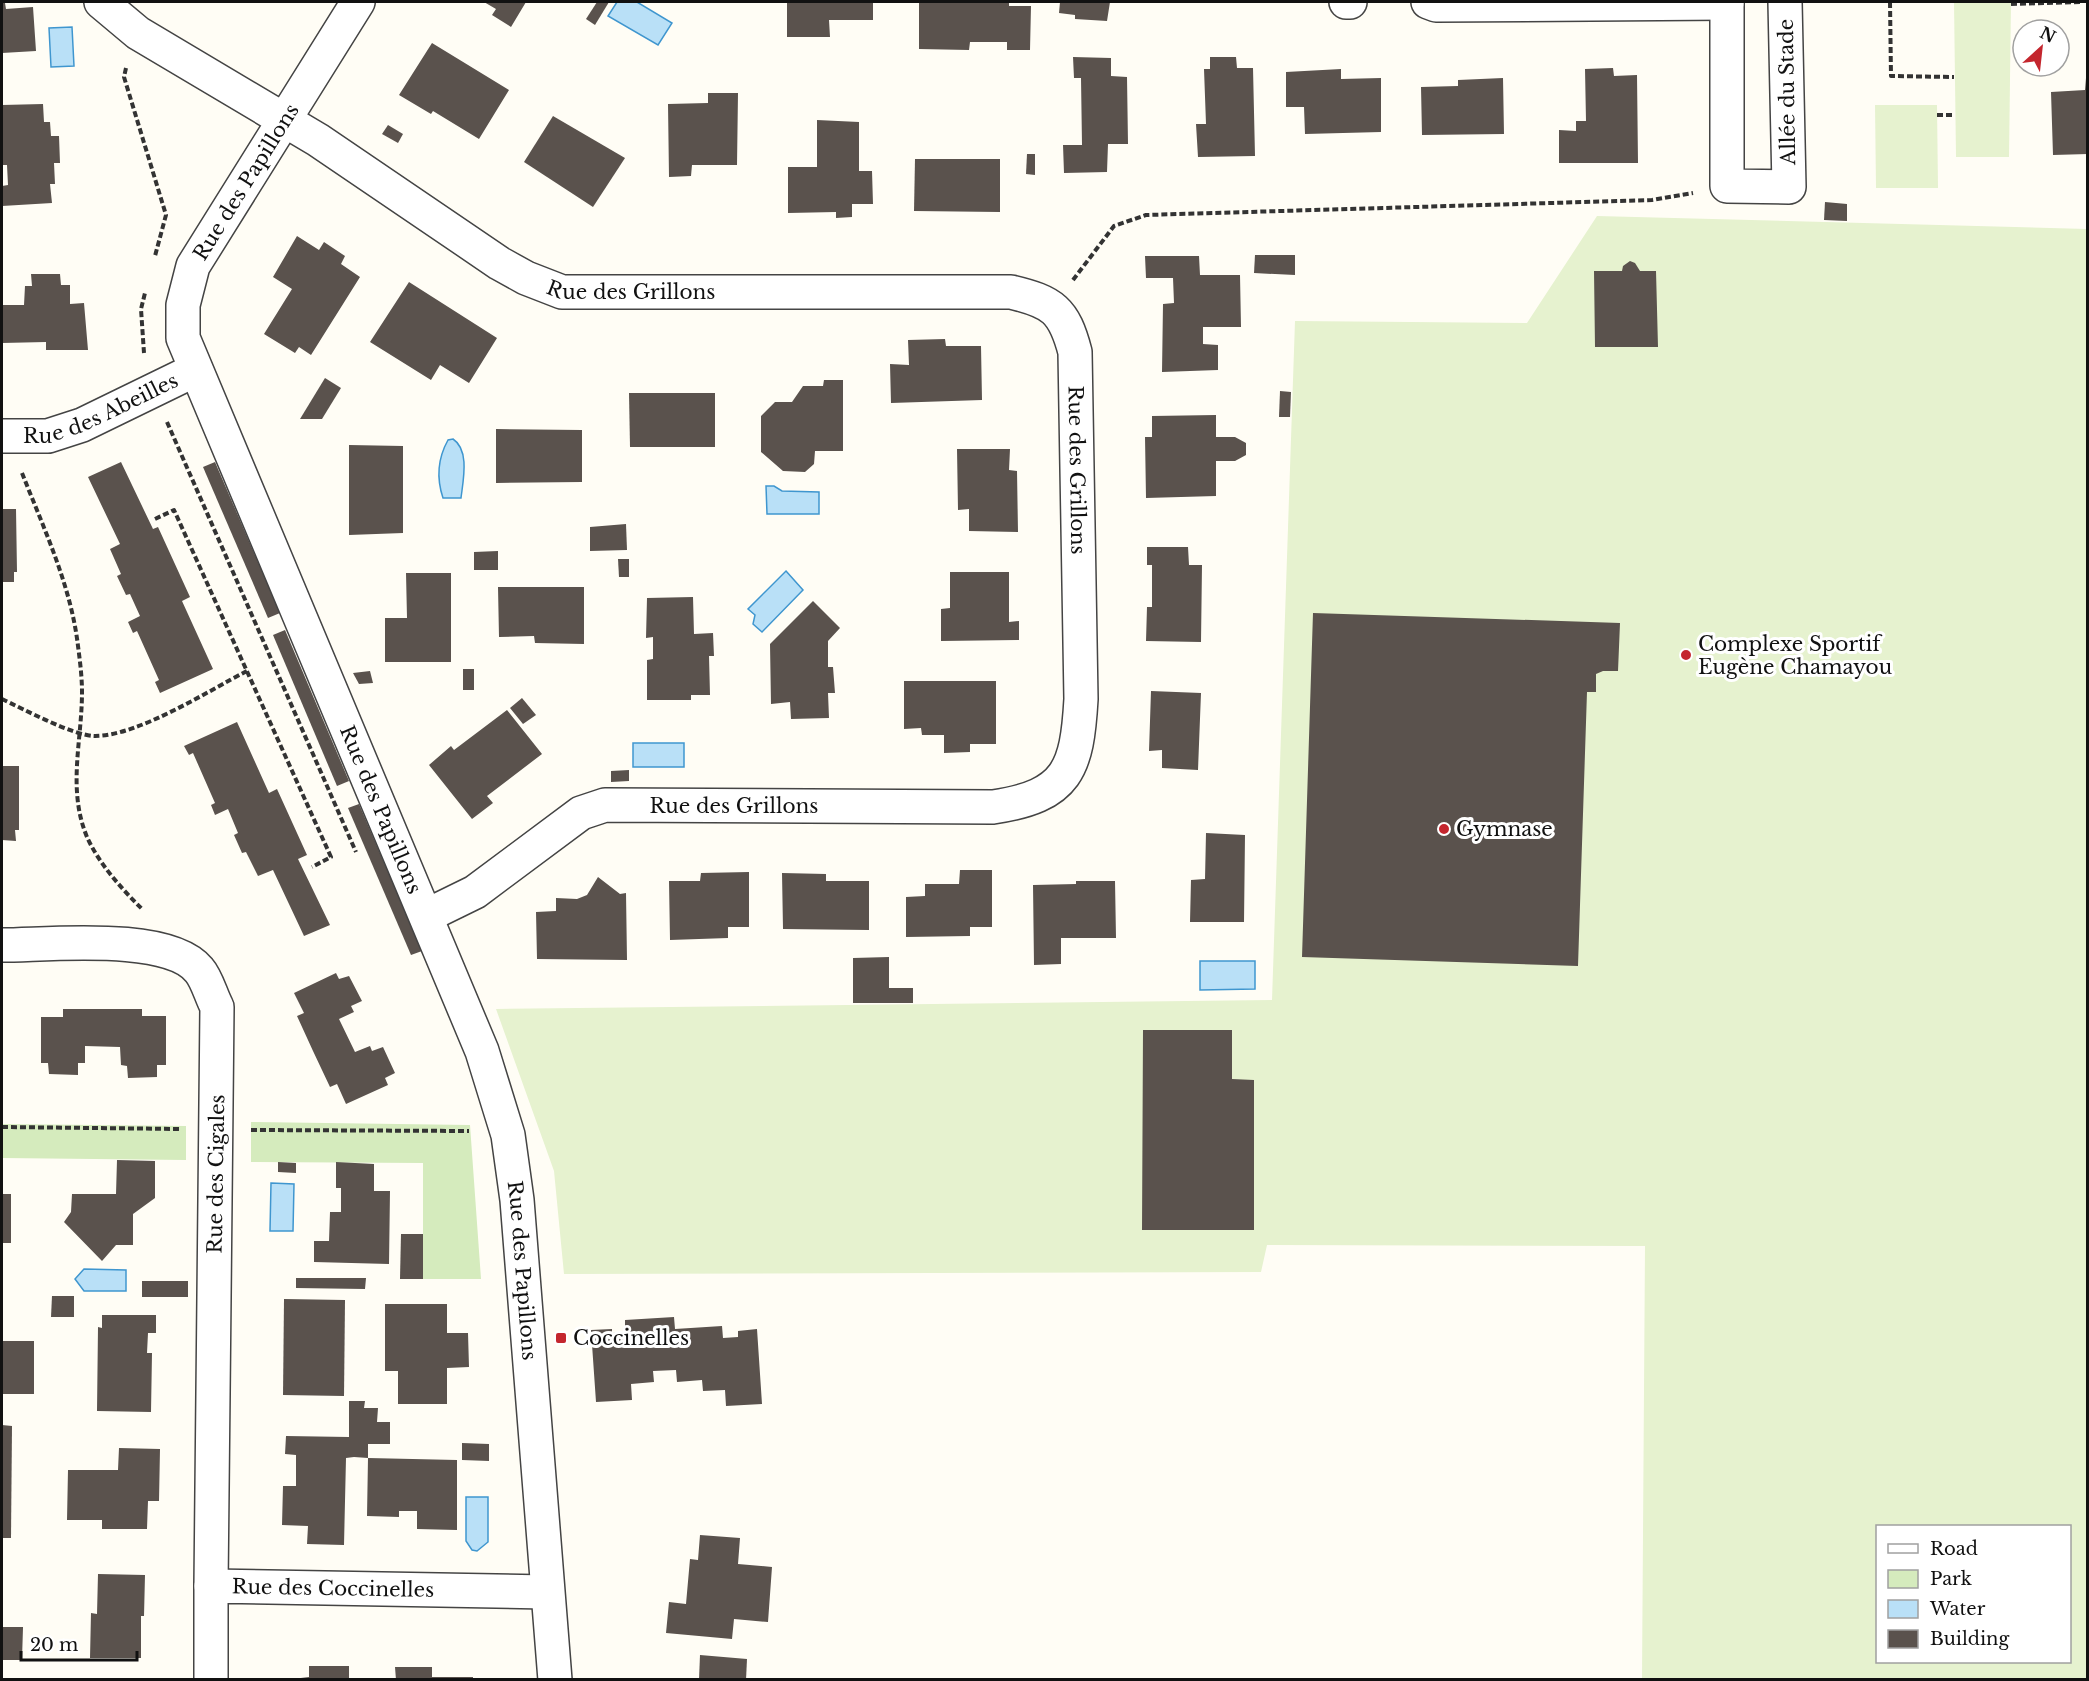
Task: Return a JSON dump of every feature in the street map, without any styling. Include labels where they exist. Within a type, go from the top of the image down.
[{"type":"street","name":"Rue des Grillons","points":[[101,2],[138,33],[285,121],[499,263],[526,278],[562,292],[1011,292],[1033,297],[1051,306],[1069,326],[1075,352],[1081,699],[1078,743],[1074,759],[1053,786],[1040,795],[1020,803],[993,807],[605,805],[580,813],[475,892],[426,916]]},
{"type":"street","name":"Rue des Papillons","points":[[358,2],[285,121],[223,213],[193,266],[183,305],[183,338],[482,1051],[508,1135],[525,1286],[546,1592],[555,1680]]},
{"type":"street","points":[[1428,2],[1436,5],[1727,2],[1726,186]]},
{"type":"street","name":"Allée du Stade","points":[[1726,186],[1789,187],[1785,2]]},
{"type":"street","name":"Rue des Abeilles","points":[[9,449],[82,425],[195,370]]},
{"type":"street","name":"Rue des Cigales","points":[[2,945],[133,944],[166,950],[198,969],[217,1007],[211,1586]]},
{"type":"street","name":"Rue des Coccinelles","points":[[211,1680],[211,1586],[546,1592]]},
{"type":"path","points":[[1890,2],[1891,76],[1954,77]]},
{"type":"path","points":[[2011,4],[2081,2]]},
{"type":"path","points":[[128,57],[124,77],[166,214],[153,263]]},
{"type":"path","points":[[1938,115],[1955,115]]},
{"type":"path","points":[[1051,306],[1114,226],[1146,215],[1652,200],[1726,186]]},
{"type":"path","points":[[144,360],[141,309],[147,286]]},
{"type":"path","points":[[163,413],[359,860]]},
{"type":"path","points":[[9,449],[52,548],[71,608],[78,644],[82,691],[75,775],[78,803],[87,837],[107,868],[143,910]]},
{"type":"path","points":[[155,519],[174,510],[331,857],[312,867]]},
{"type":"path","points":[[2,699],[79,733],[96,736],[146,724],[247,671]]},
{"type":"green space","points":[[1954,2],[2011,2],[2009,157],[1956,157]]},
{"type":"green space","points":[[1875,105],[1937,105],[1938,188],[1876,188]]},
{"type":"green space","name":"Complexe Sportif Eugène Chamayou","points":[[1597,216],[2087,229],[2087,1679],[1642,1679],[1645,1246],[1267,1245],[1261,1272],[564,1274],[554,1171],[496,1009],[1272,1000],[1295,321],[1527,323]]},
{"type":"green space","points":[[251,1122],[470,1125],[481,1279],[423,1279],[423,1163],[251,1162]]},
{"type":"green space","points":[[2,1124],[186,1126],[186,1160],[2,1158]]},
{"type":"water","points":[[617,2],[637,2],[672,23],[658,45],[608,16]]},
{"type":"water","points":[[72,27],[74,66],[51,67],[49,28]]},
{"type":"water","points":[[453,439],[462,450],[464,458],[461,498],[443,498],[439,483],[440,461],[448,440]]},
{"type":"water","points":[[766,486],[774,486],[782,491],[819,492],[819,514],[767,514]]},
{"type":"water","points":[[786,571],[803,590],[762,632],[753,624],[755,615],[748,609]]},
{"type":"water","points":[[633,743],[684,743],[684,767],[633,767]]},
{"type":"water","points":[[1200,961],[1255,961],[1255,989],[1200,990]]},
{"type":"water","points":[[271,1183],[294,1184],[293,1231],[270,1231]]},
{"type":"water","points":[[84,1269],[126,1270],[126,1291],[84,1291],[75,1279]]},
{"type":"water","points":[[466,1497],[488,1497],[488,1542],[477,1551],[472,1550],[466,1541]]},
{"type":"building","points":[[484,2],[526,2],[511,27],[492,15],[496,9]]},
{"type":"building","points":[[597,2],[609,2],[595,25],[586,19]]},
{"type":"building","points":[[787,2],[873,2],[873,20],[829,20],[830,37],[787,37]]},
{"type":"building","points":[[919,2],[1009,2],[1009,6],[1031,6],[1030,50],[1007,50],[1007,42],[970,42],[969,50],[919,49]]},
{"type":"building","points":[[1060,2],[1110,2],[1107,21],[1075,19],[1075,15],[1059,13]]},
{"type":"building","points":[[2,3],[5,3],[6,9],[33,7],[36,51],[2,53]]},
{"type":"building","points":[[432,43],[509,90],[479,139],[433,111],[431,114],[399,95]]},
{"type":"building","points":[[1073,57],[1111,58],[1111,76],[1127,77],[1128,144],[1108,144],[1107,172],[1064,173],[1063,145],[1082,145],[1081,78],[1074,78]]},
{"type":"building","points":[[1210,57],[1236,57],[1237,68],[1253,68],[1255,156],[1198,157],[1196,124],[1206,124],[1204,69],[1210,69]]},
{"type":"building","points":[[1613,68],[1614,76],[1637,75],[1638,163],[1559,163],[1559,130],[1576,131],[1576,121],[1586,121],[1585,69]]},
{"type":"building","points":[[1341,69],[1341,79],[1381,78],[1381,132],[1305,134],[1304,107],[1286,107],[1286,72]]},
{"type":"building","points":[[1503,78],[1504,134],[1422,135],[1421,87],[1458,86],[1458,80]]},
{"type":"building","points":[[2086,78],[2088,154],[2053,155],[2051,92],[2085,90]]},
{"type":"building","points":[[708,93],[738,93],[737,165],[692,165],[691,176],[669,177],[668,104],[708,103]]},
{"type":"building","points":[[43,104],[44,122],[50,122],[51,136],[59,136],[60,163],[54,163],[55,184],[50,184],[52,203],[2,206],[2,186],[8,185],[7,165],[2,165],[2,105]]},
{"type":"building","points":[[553,116],[625,158],[593,207],[524,162]]},
{"type":"building","points":[[817,120],[859,122],[859,171],[872,171],[873,204],[852,204],[852,217],[836,218],[836,212],[788,213],[788,167],[817,167]]},
{"type":"building","points":[[388,125],[403,134],[398,143],[382,134]]},
{"type":"building","points":[[1027,154],[1035,154],[1035,175],[1026,174]]},
{"type":"building","points":[[915,159],[1000,159],[1000,212],[914,211]]},
{"type":"building","points":[[1825,202],[1847,204],[1847,221],[1824,220]]},
{"type":"building","points":[[297,236],[319,250],[324,242],[345,256],[341,264],[360,277],[311,355],[299,347],[295,353],[264,334],[292,289],[273,277]]},
{"type":"building","points":[[1255,255],[1295,255],[1295,275],[1254,273]]},
{"type":"building","points":[[1145,256],[1199,256],[1200,275],[1240,275],[1241,327],[1203,327],[1203,344],[1218,345],[1218,370],[1162,372],[1163,304],[1174,303],[1173,278],[1146,278]]},
{"type":"building","points":[[1630,261],[1635,263],[1640,271],[1656,271],[1658,347],[1595,347],[1594,271],[1622,271],[1623,266]]},
{"type":"building","points":[[31,274],[60,274],[61,285],[70,285],[70,304],[84,303],[88,350],[46,350],[46,342],[2,343],[2,305],[24,305],[25,286],[32,286]]},
{"type":"building","points":[[409,282],[497,338],[469,383],[440,365],[431,380],[370,342]]},
{"type":"building","points":[[945,339],[946,346],[981,346],[982,400],[891,403],[890,364],[909,365],[908,340]]},
{"type":"building","points":[[325,378],[341,388],[322,419],[300,419]]},
{"type":"building","points":[[824,380],[843,380],[843,451],[815,451],[814,464],[805,472],[783,471],[761,452],[761,416],[775,402],[792,402],[803,386],[823,386]]},
{"type":"building","points":[[1280,391],[1291,392],[1290,417],[1279,417]]},
{"type":"building","points":[[629,393],[715,393],[715,447],[630,447]]},
{"type":"building","points":[[1216,415],[1216,437],[1235,437],[1246,443],[1246,455],[1235,461],[1216,461],[1216,496],[1146,498],[1145,437],[1152,437],[1152,416]]},
{"type":"building","points":[[496,429],[582,430],[582,482],[496,483]]},
{"type":"building","points":[[349,445],[403,446],[403,533],[349,535]]},
{"type":"building","points":[[957,449],[1010,449],[1009,470],[1017,471],[1018,532],[969,531],[969,509],[958,510]]},
{"type":"building","points":[[121,462],[153,529],[158,527],[190,597],[182,601],[213,669],[160,693],[155,682],[159,680],[137,631],[133,633],[128,622],[140,616],[130,594],[126,595],[117,576],[121,574],[110,549],[120,544],[88,477]]},
{"type":"building","points":[[215,462],[280,613],[268,618],[203,467]]},
{"type":"building","points":[[2,509],[16,509],[17,572],[14,572],[14,582],[2,582]]},
{"type":"building","points":[[626,524],[627,550],[590,551],[590,527]]},
{"type":"building","points":[[1147,547],[1188,547],[1189,565],[1202,565],[1201,642],[1146,641],[1147,607],[1152,607],[1152,565],[1147,565]]},
{"type":"building","points":[[498,551],[498,570],[474,570],[474,552]]},
{"type":"building","points":[[618,559],[629,559],[629,577],[619,577]]},
{"type":"building","points":[[950,572],[1009,572],[1009,622],[1019,621],[1019,640],[941,641],[941,609],[950,608]]},
{"type":"building","points":[[406,573],[451,573],[451,662],[385,662],[385,618],[407,618]]},
{"type":"building","points":[[498,587],[584,587],[584,644],[535,643],[534,636],[499,637]]},
{"type":"building","points":[[693,597],[694,634],[713,633],[714,656],[709,656],[710,695],[691,695],[691,700],[647,700],[647,660],[653,659],[653,637],[646,638],[647,598]]},
{"type":"building","points":[[813,601],[840,628],[828,641],[828,667],[833,667],[835,693],[828,693],[829,718],[791,719],[790,702],[771,704],[770,644]]},
{"type":"building","name":"Gymnase","points":[[1313,613],[1620,623],[1618,671],[1603,671],[1596,674],[1596,692],[1587,692],[1578,966],[1302,957]]},
{"type":"building","points":[[285,630],[349,781],[337,786],[273,635]]},
{"type":"building","points":[[463,669],[474,669],[474,690],[463,690]]},
{"type":"building","points":[[370,671],[373,683],[359,684],[353,673]]},
{"type":"building","points":[[904,681],[996,681],[996,744],[970,744],[970,752],[944,753],[944,735],[922,735],[921,728],[904,729]]},
{"type":"building","points":[[1151,691],[1201,693],[1198,770],[1162,768],[1162,750],[1149,751]]},
{"type":"building","points":[[522,698],[536,715],[523,724],[510,708]]},
{"type":"building","points":[[507,710],[542,754],[487,796],[493,803],[472,819],[429,765],[451,746],[454,750]]},
{"type":"building","points":[[237,722],[269,793],[277,789],[307,855],[298,859],[330,925],[304,936],[273,870],[258,876],[246,852],[242,853],[234,835],[238,833],[228,809],[215,815],[211,805],[215,803],[193,753],[189,755],[184,746]]},
{"type":"building","points":[[2,766],[19,766],[19,830],[15,830],[16,841],[2,840]]},
{"type":"building","points":[[629,770],[629,781],[611,782],[611,771]]},
{"type":"building","points":[[359,804],[422,951],[411,955],[348,808]]},
{"type":"building","points":[[1206,833],[1245,835],[1244,922],[1190,922],[1191,880],[1205,879]]},
{"type":"building","points":[[960,870],[992,870],[992,927],[970,927],[970,936],[906,937],[906,897],[925,896],[925,884],[959,884]]},
{"type":"building","points":[[749,872],[749,927],[728,927],[728,938],[670,940],[669,881],[700,881],[701,873]]},
{"type":"building","points":[[782,873],[826,874],[826,881],[869,881],[869,930],[783,929]]},
{"type":"building","points":[[598,877],[620,894],[626,893],[627,960],[537,959],[536,912],[556,911],[556,898],[577,899],[587,895]]},
{"type":"building","points":[[1076,881],[1115,881],[1116,938],[1061,938],[1061,964],[1034,965],[1033,885],[1076,884]]},
{"type":"building","points":[[889,957],[889,988],[913,988],[913,1003],[853,1003],[853,958]]},
{"type":"building","points":[[336,973],[339,979],[349,976],[362,1001],[351,1006],[354,1012],[339,1019],[355,1052],[370,1046],[372,1051],[383,1047],[395,1073],[385,1078],[388,1085],[346,1104],[337,1084],[330,1087],[313,1051],[297,1016],[304,1013],[294,993]]},
{"type":"building","points":[[63,1009],[142,1009],[142,1016],[166,1016],[166,1065],[157,1065],[157,1077],[128,1078],[127,1066],[121,1065],[120,1047],[85,1046],[85,1063],[78,1063],[78,1075],[49,1074],[48,1063],[41,1063],[41,1017],[63,1017]]},
{"type":"building","points":[[1143,1030],[1232,1030],[1232,1079],[1254,1080],[1254,1230],[1142,1230]]},
{"type":"building","points":[[117,1160],[155,1161],[155,1198],[133,1214],[133,1245],[116,1245],[102,1261],[64,1222],[71,1212],[72,1194],[116,1194]]},
{"type":"building","points":[[278,1162],[296,1163],[296,1173],[278,1172]]},
{"type":"building","points":[[336,1162],[374,1164],[374,1191],[390,1191],[389,1264],[314,1262],[314,1241],[329,1241],[330,1212],[341,1212],[341,1188],[336,1188]]},
{"type":"building","points":[[2,1194],[11,1194],[11,1243],[2,1243]]},
{"type":"building","points":[[401,1234],[423,1234],[423,1279],[400,1279]]},
{"type":"building","points":[[296,1278],[366,1278],[365,1289],[296,1288]]},
{"type":"building","points":[[142,1281],[188,1281],[188,1297],[142,1297]]},
{"type":"building","points":[[52,1296],[74,1296],[74,1317],[51,1317]]},
{"type":"building","points":[[284,1299],[345,1300],[344,1396],[283,1395]]},
{"type":"building","points":[[385,1304],[447,1304],[447,1333],[468,1333],[469,1367],[447,1368],[447,1404],[398,1404],[398,1371],[385,1371]]},
{"type":"building","points":[[102,1315],[156,1315],[156,1333],[148,1333],[147,1353],[152,1353],[151,1412],[97,1411],[98,1327],[102,1328]]},
{"type":"building","points":[[674,1317],[675,1329],[722,1326],[723,1338],[738,1337],[738,1331],[757,1329],[762,1404],[726,1406],[725,1390],[703,1391],[702,1380],[677,1382],[676,1370],[653,1371],[654,1382],[631,1384],[632,1400],[596,1402],[591,1330],[612,1329],[612,1333],[625,1332],[625,1320]]},
{"type":"building","points":[[2,1341],[34,1341],[34,1394],[2,1394]]},
{"type":"building","points":[[349,1401],[365,1401],[364,1408],[378,1408],[377,1422],[390,1422],[390,1444],[368,1444],[368,1458],[346,1458],[344,1545],[307,1544],[308,1526],[282,1525],[283,1486],[296,1486],[296,1455],[285,1454],[286,1436],[349,1437]]},
{"type":"building","points":[[2,1425],[12,1426],[11,1538],[2,1538]]},
{"type":"building","points":[[462,1443],[489,1444],[489,1461],[462,1460]]},
{"type":"building","points":[[119,1448],[160,1449],[159,1501],[148,1501],[147,1529],[102,1529],[102,1520],[67,1520],[68,1470],[118,1470]]},
{"type":"building","points":[[368,1458],[457,1460],[457,1530],[417,1529],[417,1511],[399,1511],[399,1517],[367,1516]]},
{"type":"building","points":[[700,1535],[740,1538],[738,1564],[772,1567],[768,1622],[734,1619],[732,1639],[666,1633],[669,1602],[686,1604],[690,1559],[698,1560]]},
{"type":"building","points":[[98,1574],[145,1575],[144,1616],[141,1616],[141,1658],[90,1658],[91,1613],[97,1614]]},
{"type":"building","points":[[2,1627],[23,1627],[22,1660],[2,1660]]},
{"type":"building","points":[[700,1655],[747,1659],[746,1680],[699,1680]]},
{"type":"building","points":[[309,1666],[349,1666],[349,1680],[284,1680],[309,1677]]},
{"type":"building","points":[[395,1667],[432,1667],[432,1677],[473,1677],[473,1680],[396,1680]]},
{"type":"place","name":"Complexe Sportif Eugène Chamayou","points":[[1686,655]]},
{"type":"place","name":"Gymnase","points":[[1444,829]]},
{"type":"place","name":"Coccinelles","points":[[561,1338]]}]
